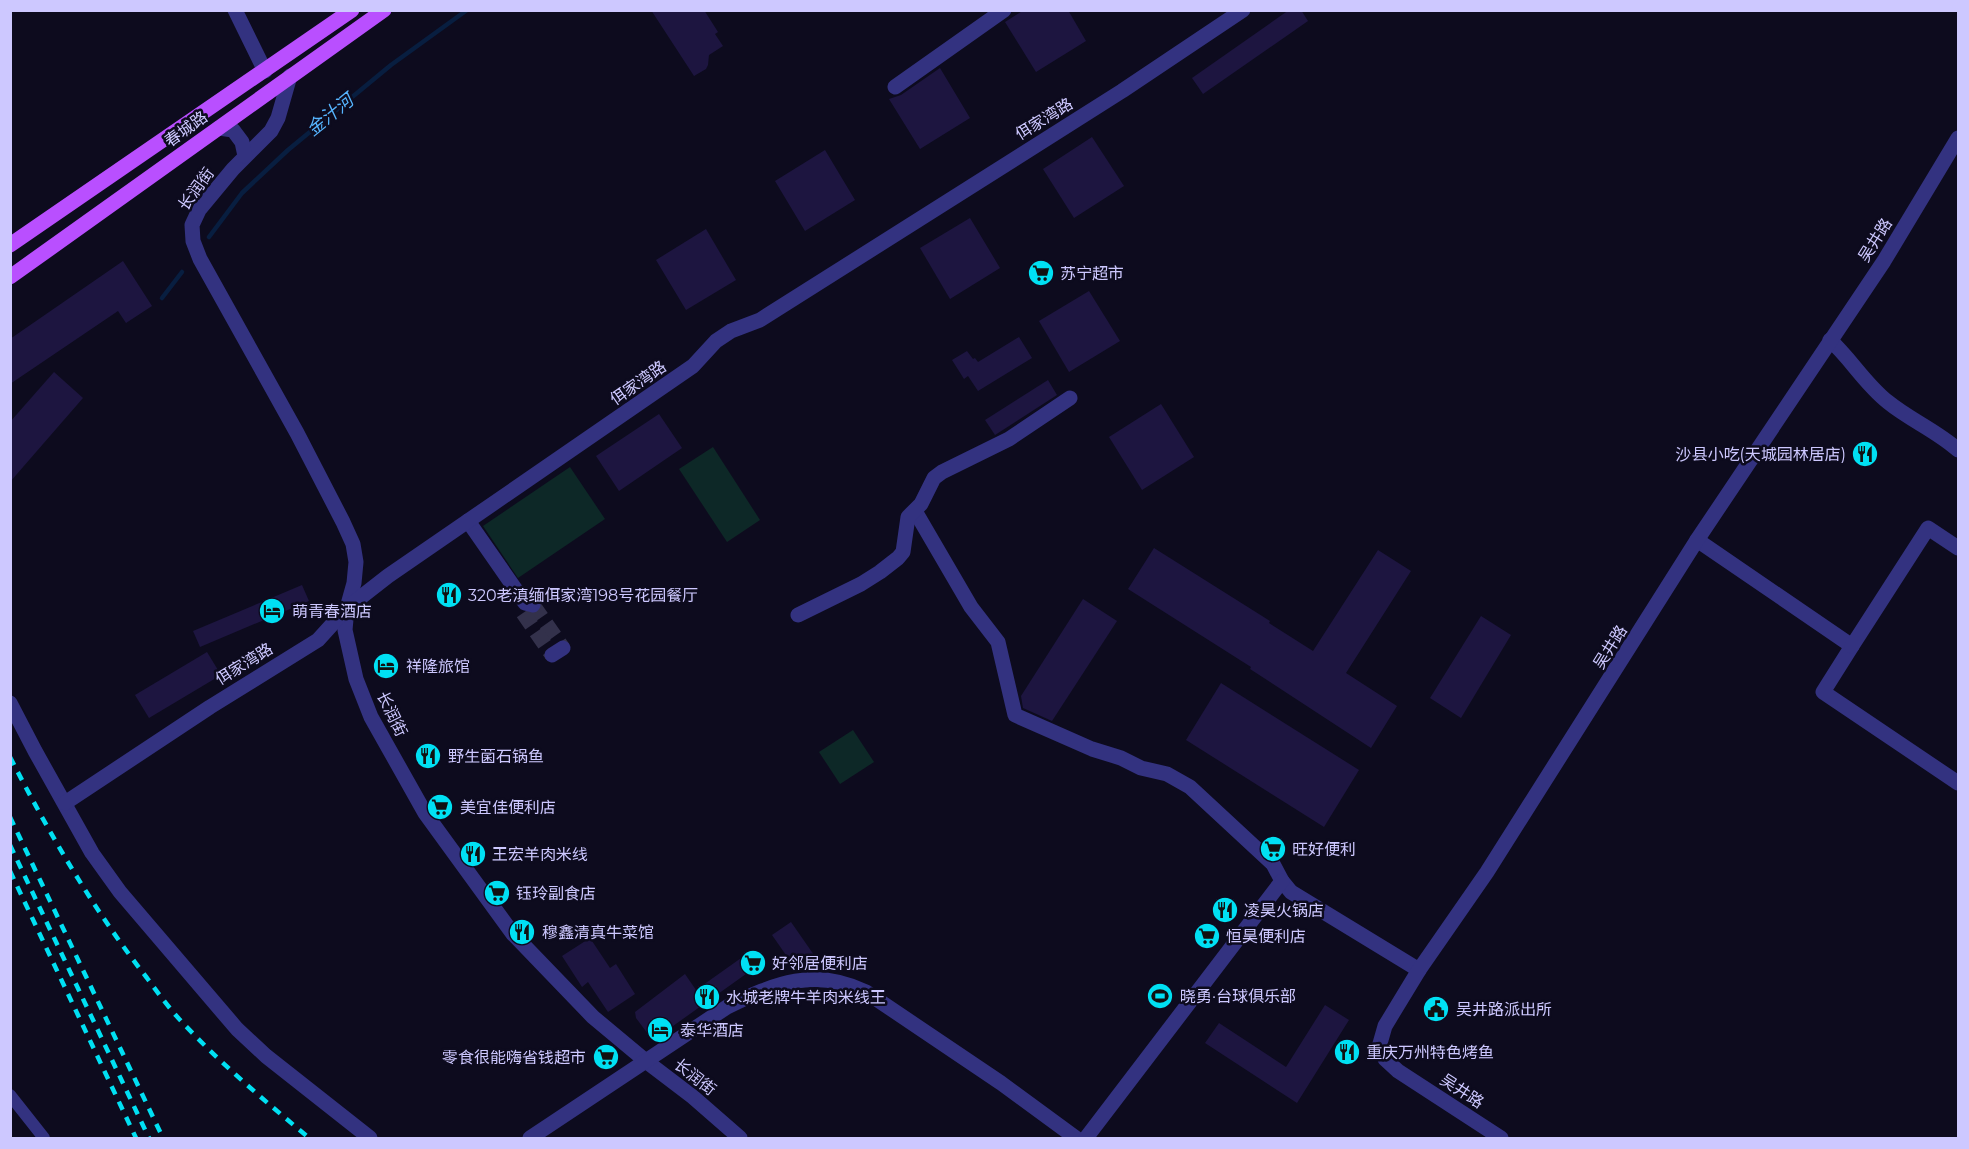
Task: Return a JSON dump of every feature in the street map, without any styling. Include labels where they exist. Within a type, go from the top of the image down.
[{"type":"main road","name":"春城路","points":[[10,245],[352,10]]},
{"type":"main road","name":"春城路","points":[[10,277],[384,10]]},
{"type":"street","points":[[234,10],[265,70]]},
{"type":"street","points":[[896,87],[1004,10]]},
{"type":"street","name":"佴家湾路","points":[[65,803],[210,707],[318,640],[347,608],[388,576],[693,366],[716,341],[731,331],[770,314],[1122,91],[1243,10]]},
{"type":"street","name":"长润街","points":[[290,76],[279,118],[199,210],[192,225],[193,241],[200,259],[297,433],[353,544],[356,562],[345,630],[356,679],[371,717],[425,813],[513,934],[593,1017],[740,1138]]},
{"type":"street","points":[[219,128],[233,130],[242,142],[245,156]]},
{"type":"street","name":"吴井路","points":[[1501,1138],[1398,1071],[1385,1059],[1379,1047],[1385,1026],[1419,970],[1487,872],[1697,540],[1884,261],[1959,138]]},
{"type":"street","points":[[1830,340],[1845,354],[1872,388],[1889,403],[1959,450]]},
{"type":"street","points":[[798,615],[861,584],[898,558],[903,552],[908,517],[921,504],[934,478],[1009,440],[1070,398]]},
{"type":"street","points":[[915,511],[971,607],[998,642],[1015,715],[1092,749],[1121,758],[1141,768],[1167,774],[1190,787],[1273,864],[1282,882],[1291,892],[1419,970]]},
{"type":"street","points":[[468,521],[527,607]]},
{"type":"street","points":[[1959,548],[1928,528],[1823,692],[1959,783]]},
{"type":"street","points":[[1697,540],[1852,646]]},
{"type":"street","points":[[10,703],[92,853],[120,892],[237,1029],[266,1056],[370,1138]]},
{"type":"street","points":[[1086,1138],[1282,882]]},
{"type":"street","points":[[531,1138],[698,1026],[746,997],[792,981],[813,978],[851,985],[866,992],[1001,1083],[1076,1138]]},
{"type":"street","points":[[10,1095],[44,1138]]},
{"type":"green space","points":[[713,447],[760,520],[727,542],[679,469]]},
{"type":"green space","points":[[570,467],[605,519],[518,578],[483,526]]},
{"type":"green space","points":[[853,730],[874,762],[840,784],[819,752]]},
{"type":"building","points":[[651,10],[704,10],[718,32],[715,34],[723,46],[709,55],[706,69],[694,76]]},
{"type":"building","points":[[1024,10],[1068,10],[1086,41],[1036,72],[1005,22]]},
{"type":"building","points":[[1289,10],[1301,10],[1308,21],[1203,94],[1192,78]]},
{"type":"building","points":[[940,68],[970,118],[920,149],[889,99],[901,95]]},
{"type":"building","points":[[1092,137],[1124,186],[1074,218],[1043,169]]},
{"type":"building","points":[[825,150],[855,200],[805,231],[775,181]]},
{"type":"building","points":[[970,218],[1000,268],[950,299],[920,248]]},
{"type":"building","points":[[706,229],[736,280],[686,310],[656,260]]},
{"type":"building","points":[[123,261],[152,306],[126,323],[118,311],[10,384],[10,339]]},
{"type":"building","points":[[1089,291],[1120,341],[1069,372],[1039,321]]},
{"type":"building","points":[[1019,337],[1032,358],[978,391],[968,376],[964,379],[952,360],[967,351],[978,362]]},
{"type":"building","points":[[54,372],[83,398],[10,482],[10,422]]},
{"type":"building","points":[[1048,380],[1057,395],[995,435],[985,420]]},
{"type":"building","points":[[1161,404],[1194,457],[1142,490],[1109,437]]},
{"type":"building","points":[[659,414],[682,448],[619,491],[596,456]]},
{"type":"building","points":[[1154,548],[1313,651],[1378,550],[1411,571],[1346,673],[1397,706],[1371,748],[1250,669],[1251,667],[1128,589]]},
{"type":"building","points":[[302,585],[309,601],[200,647],[193,631]]},
{"type":"building","points":[[1083,599],[1117,621],[1052,721],[1023,708],[1021,696]]},
{"type":"building","points":[[1481,616],[1511,635],[1461,718],[1430,698]]},
{"type":"building","points":[[207,652],[221,675],[149,718],[135,695]]},
{"type":"building","points":[[1221,683],[1359,770],[1324,827],[1186,740]]},
{"type":"building","points":[[791,922],[814,955],[795,968],[772,935]]},
{"type":"building","points":[[590,938],[610,968],[616,964],[635,994],[608,1012],[588,982],[582,987],[562,956]]},
{"type":"building","points":[[751,951],[760,964],[666,1031],[653,1036],[648,1034],[636,1018],[635,1012],[685,974],[696,990]]},
{"type":"building","points":[[1325,1005],[1349,1020],[1297,1103],[1205,1043],[1219,1023],[1286,1067]]},
{"type":"waterway","name":"金汁河","points":[[209,237],[242,193],[288,150],[391,65],[467,10]]},
{"type":"waterway","name":"金汁河","points":[[162,298],[182,272]]},
{"type":"tunnel","points":[[533,605],[563,648]]},
{"type":"tunnel","points":[[523,613],[552,655]]},
{"type":"railway","points":[[10,757],[90,898],[164,1000],[212,1052],[309,1138]]},
{"type":"railway","points":[[10,817],[163,1138]]},
{"type":"railway","points":[[10,845],[149,1138]]},
{"type":"railway","points":[[10,871],[136,1138]]},
{"type":"place","name":"苏宁超市","points":[[1041,273]]},
{"type":"place","name":"沙县小吃(天城园林居店)","points":[[1865,454]]},
{"type":"place","name":"320老滇缅佴家湾198号花园餐厅","points":[[449,595]]},
{"type":"place","name":"萌青春酒店","points":[[272,611]]},
{"type":"place","name":"祥隆旅馆","points":[[386,666]]},
{"type":"place","name":"野生菌石锅鱼","points":[[428,756]]},
{"type":"place","name":"美宜佳便利店","points":[[440,807]]},
{"type":"place","name":"旺好便利","points":[[1273,849]]},
{"type":"place","name":"王宏羊肉米线","points":[[473,854]]},
{"type":"place","name":"钰玲副食店","points":[[497,893]]},
{"type":"place","name":"凌昊火锅店","points":[[1225,910]]},
{"type":"place","name":"穆鑫清真牛菜馆","points":[[522,932]]},
{"type":"place","name":"恒昊便利店","points":[[1207,936]]},
{"type":"place","name":"好邻居便利店","points":[[753,963]]},
{"type":"place","name":"晓勇·台球俱乐部","points":[[1160,996]]},
{"type":"place","name":"水城老牌牛羊肉米线王","points":[[707,997]]},
{"type":"place","name":"吴井路派出所","points":[[1436,1009]]},
{"type":"place","name":"泰华酒店","points":[[660,1030]]},
{"type":"place","name":"重庆万州特色烤鱼","points":[[1347,1052]]},
{"type":"place","name":"零食很能嗨省钱超市","points":[[606,1057]]}]
